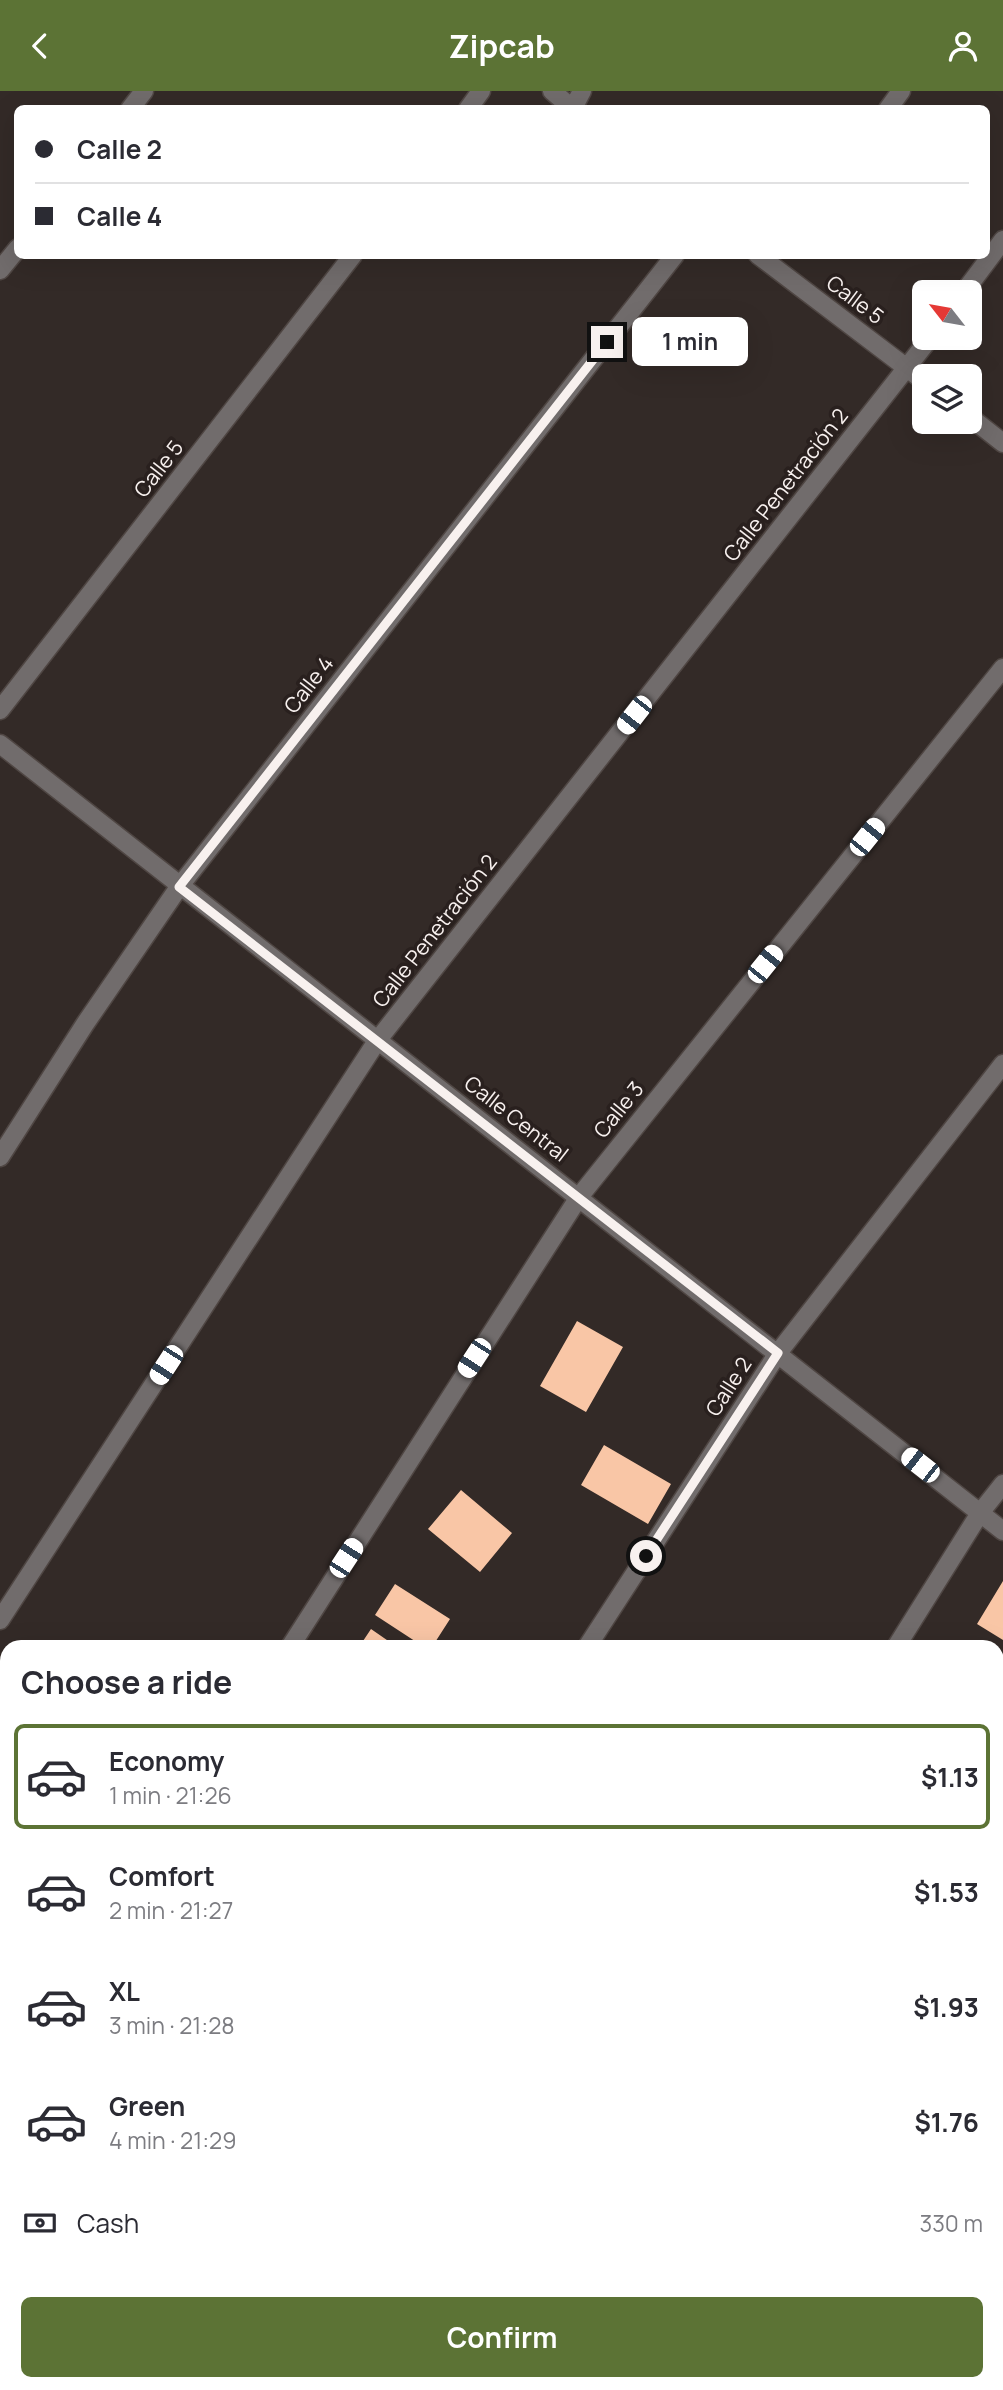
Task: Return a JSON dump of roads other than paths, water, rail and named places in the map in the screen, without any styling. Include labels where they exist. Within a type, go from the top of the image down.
[{"type":"street","points":[[133,105],[144,91]]},
{"type":"street","points":[[470,105],[481,91]]},
{"type":"street","points":[[552,91],[569,105]]},
{"type":"street","points":[[990,257],[1003,240]]},
{"type":"street","name":"Calle 5","points":[[0,710],[350,259]]},
{"type":"street","name":"Calle 4","points":[[0,1157],[85,1024],[179,887],[673,259]]},
{"type":"street","name":"Calle 5","points":[[768,259],[912,372]]},
{"type":"street","points":[[973,280],[989,259]]},
{"type":"street","name":"Calle Penetración 2","points":[[0,1620],[377,1041],[921,350]]},
{"type":"street","points":[[982,426],[1003,443]]},
{"type":"street","name":"Calle 3","points":[[294,1640],[579,1197],[1003,668]]},
{"type":"street","name":"Calle Central","points":[[0,744],[1003,1531]]},
{"type":"street","name":"Calle 2","points":[[592,1640],[778,1353],[1003,1064]]},
{"type":"street","points":[[900,1640],[980,1513],[1003,1484]]}]
